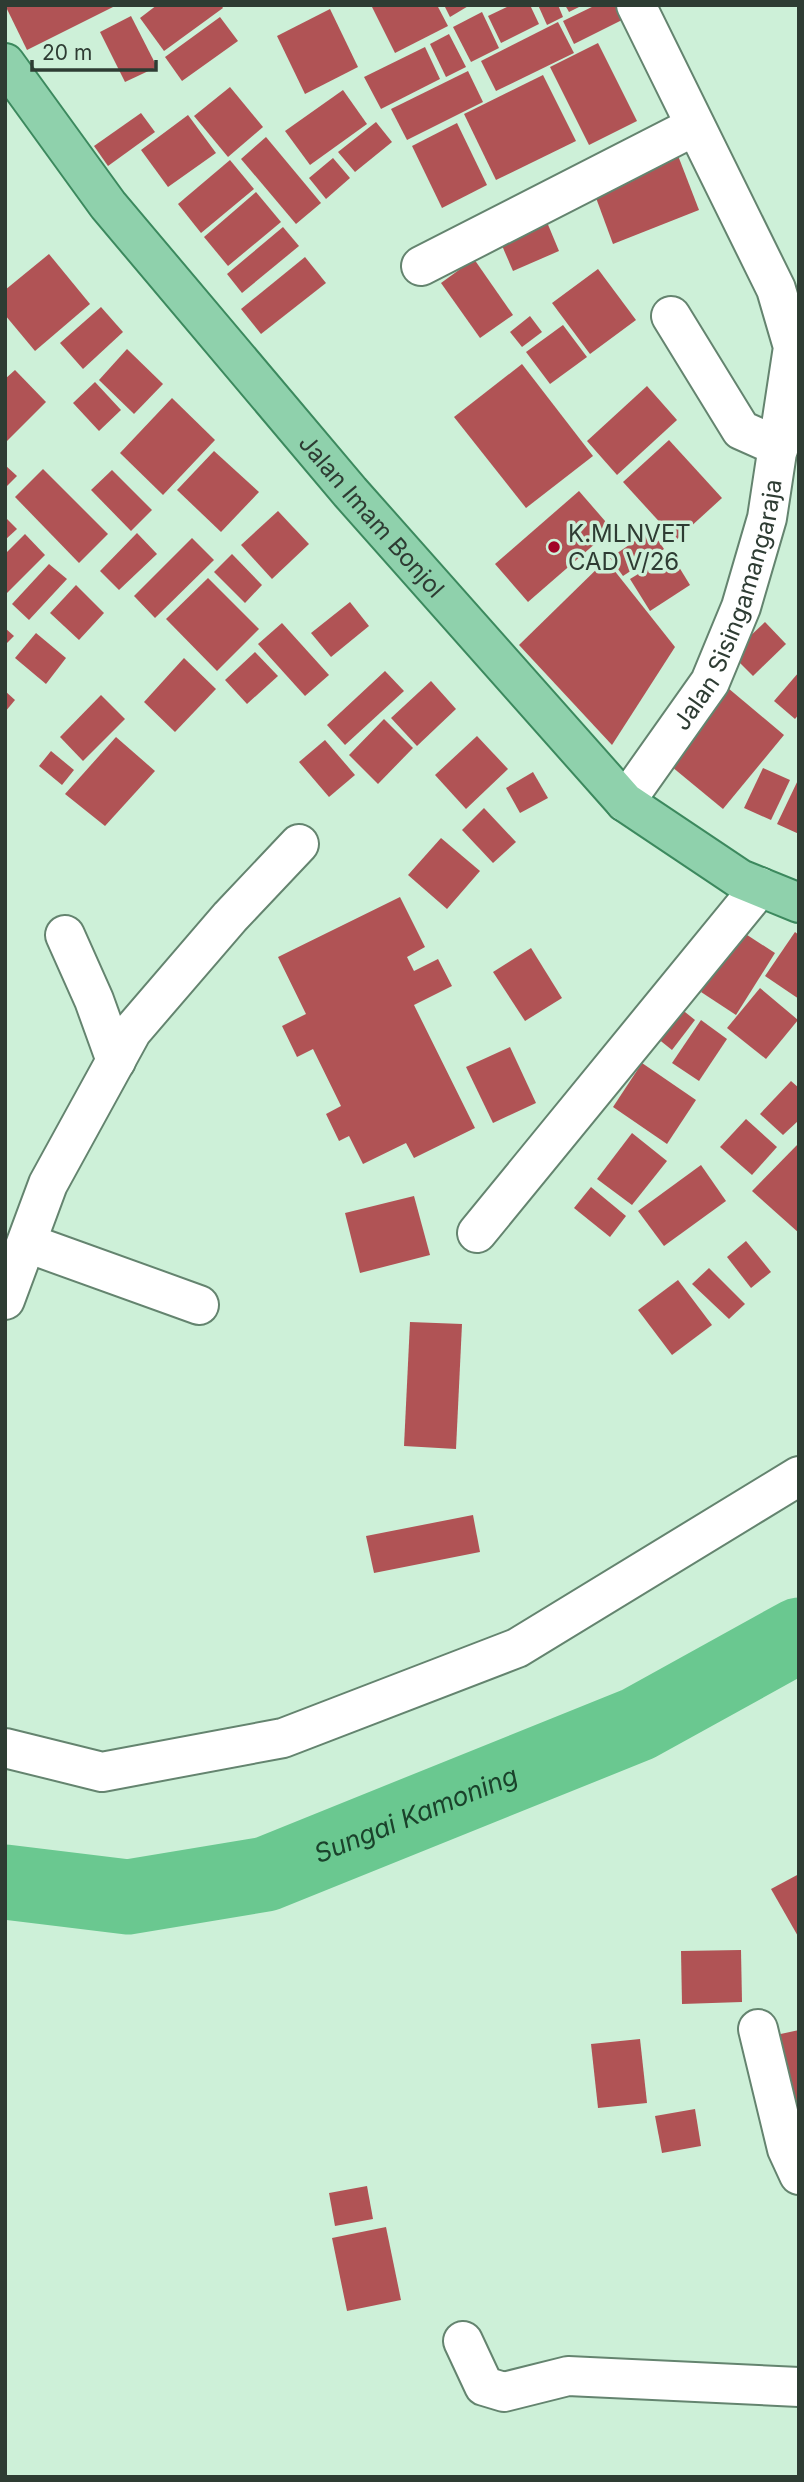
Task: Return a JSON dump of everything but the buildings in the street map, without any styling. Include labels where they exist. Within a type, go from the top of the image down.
[{"type":"main road","name":"Jalan Imam Bonjol","points":[[5,63],[117,216],[350,492],[625,802],[740,879],[799,903]]},
{"type":"street","name":"Jalan Sisingamangaraja","points":[[625,802],[710,682],[783,511],[779,447],[793,347],[776,289],[636,5]]},
{"type":"street","points":[[421,267],[695,126]]},
{"type":"street","points":[[671,316],[741,430],[779,447]]},
{"type":"street","points":[[5,1300],[48,1184],[132,1031],[230,917],[299,844]]},
{"type":"street","points":[[477,1233],[760,887]]},
{"type":"street","points":[[65,935],[94,1000],[116,1061]]},
{"type":"street","points":[[27,1243],[200,1305]]},
{"type":"street","points":[[5,1748],[102,1772],[283,1738],[517,1647],[799,1476]]},
{"type":"street","points":[[758,2029],[787,2149],[799,2175]]},
{"type":"street","points":[[463,2342],[484,2386],[504,2392],[568,2376],[799,2387]]},
{"type":"waterway","name":"Sungai Kamoning","points":[[5,1882],[128,1897],[266,1874],[638,1724],[799,1635]]},
{"type":"place","name":"K.MLNVET CAD V/26","points":[[554,547]]}]
